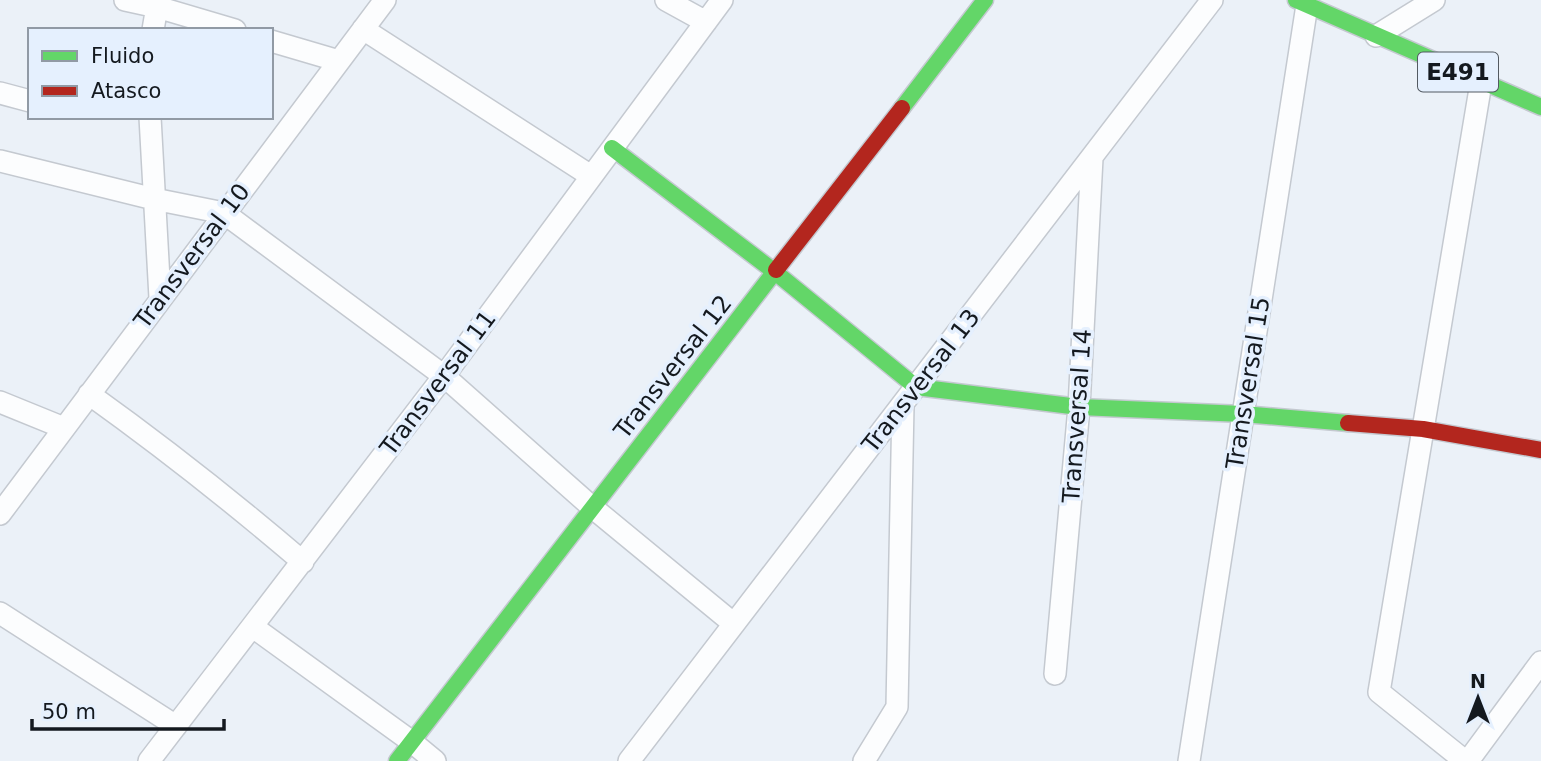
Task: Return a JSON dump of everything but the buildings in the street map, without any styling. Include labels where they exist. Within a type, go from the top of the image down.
[{"type":"main road","name":"Transversal 12","points":[[397,761],[985,0]]},
{"type":"main road","name":"E491","points":[[1301,3],[1541,107]]},
{"type":"main road","points":[[612,148],[775,272],[916,387],[1079,407],[1243,414],[1423,429],[1541,450]]},
{"type":"street","points":[[125,0],[157,3],[229,28]]},
{"type":"street","name":"Transversal 10","points":[[0,514],[385,0]]},
{"type":"street","points":[[666,0],[706,22]]},
{"type":"street","name":"Transversal 11","points":[[149,761],[444,376],[722,0]]},
{"type":"street","name":"Transversal 13","points":[[629,761],[1212,0]]},
{"type":"street","points":[[1376,36],[1434,0]]},
{"type":"street","points":[[153,28],[157,3]]},
{"type":"street","name":"Transversal 15","points":[[1189,761],[1243,414],[1301,3]]},
{"type":"street","points":[[363,29],[591,176]]},
{"type":"street","points":[[273,42],[339,61]]},
{"type":"street","points":[[1481,83],[1379,692],[1466,761],[1541,662]]},
{"type":"street","points":[[0,93],[28,100]]},
{"type":"street","points":[[150,119],[160,298]]},
{"type":"street","name":"Transversal 14","points":[[1055,674],[1079,407],[1092,158]]},
{"type":"street","points":[[0,161],[154,199],[224,213],[444,376],[593,508],[734,624]]},
{"type":"street","points":[[89,394],[227,498],[303,562]]},
{"type":"street","points":[[0,402],[64,428]]},
{"type":"street","points":[[864,761],[897,707],[903,405]]},
{"type":"street","points":[[0,613],[176,726]]},
{"type":"street","points":[[253,627],[435,761]]},
{"type":"traffic: fast","points":[[902,108],[985,0]]},
{"type":"traffic: fast","points":[[1296,0],[1541,107]]},
{"type":"traffic: fast","points":[[612,148],[775,272],[916,387],[1079,407],[1243,414],[1348,423]]},
{"type":"traffic: fast","points":[[397,761],[776,270]]},
{"type":"traffic: jam","points":[[776,270],[902,108]]},
{"type":"traffic: jam","points":[[1348,423],[1423,429],[1541,450]]}]
